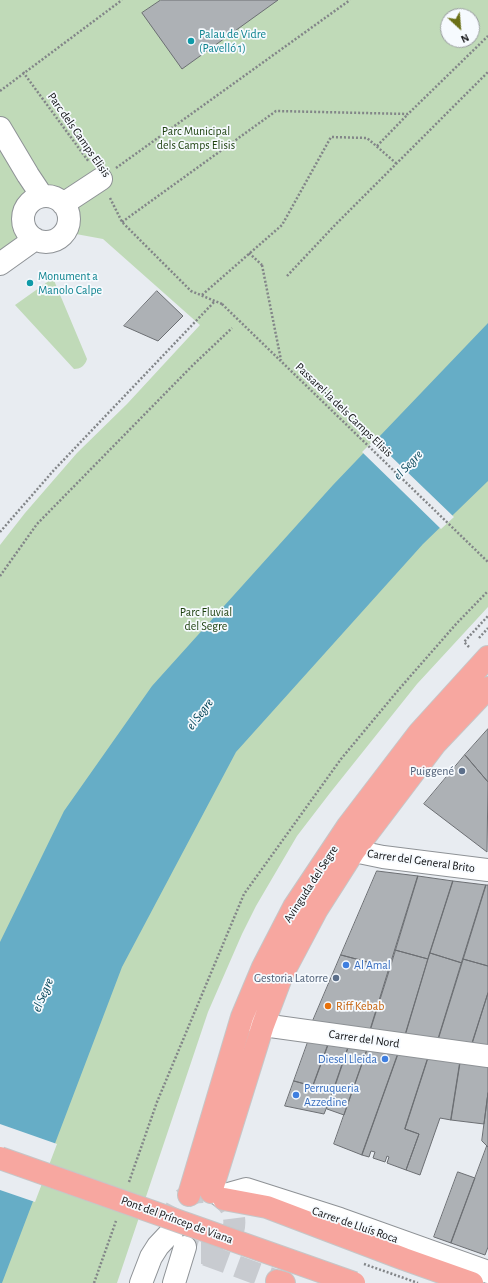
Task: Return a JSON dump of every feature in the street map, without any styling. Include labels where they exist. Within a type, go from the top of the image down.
[{"type":"main road","name":"Avinguda del Segre","points":[[189,1195],[242,1017],[263,967],[294,907],[348,826],[479,652]]},
{"type":"main road","name":"Avinguda del Segre","points":[[218,1196],[263,1025],[282,975],[318,909],[354,851],[435,744],[488,688]]},
{"type":"main road","name":"Pont del Príncep de Viana","points":[[0,1158],[354,1283]]},
{"type":"main road","points":[[218,1196],[267,1207],[398,1257],[472,1283]]},
{"type":"street","points":[[0,128],[42,196]]},
{"type":"street","points":[[65,207],[95,183]]},
{"type":"street","points":[[42,196],[54,197],[65,207],[69,217],[68,225],[60,237],[48,242],[41,241],[29,234],[25,227],[23,214],[30,202],[42,196]]},
{"type":"street","points":[[0,264],[35,238]]},
{"type":"street","name":"Carrer del General Brito","points":[[354,851],[383,857],[487,868]]},
{"type":"street","name":"Carrer del Nord","points":[[242,1017],[263,1025],[488,1056]]},
{"type":"street","name":"Carrer de Lluís Roca","points":[[218,1196],[246,1189],[340,1219],[488,1272]]},
{"type":"street","points":[[141,1283],[151,1256],[158,1246],[179,1239],[174,1283]]},
{"type":"path","points":[[0,91],[23,72],[122,0]]},
{"type":"path","points":[[95,183],[350,0]]},
{"type":"path","points":[[377,146],[488,36]]},
{"type":"path","name":"Parc dels Camps Elisis","points":[[23,72],[122,222],[191,291],[222,304]]},
{"type":"path","points":[[287,276],[335,225],[488,72]]},
{"type":"path","points":[[122,222],[276,111],[408,114]]},
{"type":"path","points":[[202,296],[282,225],[332,137],[367,138],[397,164]]},
{"type":"path","points":[[249,253],[262,264],[281,361]]},
{"type":"path","points":[[0,532],[54,470],[215,301]]},
{"type":"path","name":"Passarel·la dels Camps Elisis","points":[[222,304],[488,562]]},
{"type":"path","points":[[0,576],[37,524],[193,364],[232,328]]},
{"type":"path","points":[[128,1185],[157,1102],[244,894],[341,759],[436,646],[488,591]]},
{"type":"path","points":[[479,652],[464,642],[488,616]]},
{"type":"path","points":[[94,1283],[118,1215]]},
{"type":"green space","name":"Parc Fluvial del Segre","points":[[0,0],[488,0],[488,607],[417,684],[330,793],[297,836],[256,906],[242,934],[208,1012],[117,1283],[0,1283],[0,545],[25,513],[77,453],[127,404],[200,325],[103,239],[65,232],[68,219],[67,212],[64,206],[57,200],[49,197],[41,197],[33,200],[28,206],[24,214],[25,223],[29,234],[0,264]]},
{"type":"green space","points":[[53,278],[87,359],[82,367],[74,369],[15,305]]},
{"type":"water","name":"el Segre","points":[[488,323],[488,481],[423,544],[236,752],[122,967],[2,1283],[0,1283],[0,942],[64,811],[152,686],[333,485]]},
{"type":"pier","points":[[374,440],[454,517],[441,529],[362,452]]},
{"type":"pier","points":[[0,1124],[57,1144],[35,1202],[0,1190]]},
{"type":"building","name":"Palau de Vidre (Pavelló 1)","points":[[161,0],[278,0],[182,69],[142,13]]},
{"type":"building","points":[[157,291],[183,316],[158,341],[124,326]]},
{"type":"building","points":[[488,729],[488,782],[465,755]]},
{"type":"building","points":[[465,755],[488,782],[487,852],[424,804]]},
{"type":"building","points":[[377,871],[418,876],[390,968],[341,955]]},
{"type":"building","points":[[418,876],[453,881],[428,959],[395,950]]},
{"type":"building","points":[[453,881],[486,885],[462,963],[430,953]]},
{"type":"building","points":[[486,885],[488,885],[488,966],[463,959]]},
{"type":"building","points":[[395,950],[428,959],[405,1036],[370,1031]]},
{"type":"building","points":[[430,953],[462,963],[438,1040],[405,1036]]},
{"type":"building","points":[[341,955],[390,968],[370,1031],[312,1023]]},
{"type":"building","points":[[463,959],[488,966],[488,993],[472,1044],[438,1040]]},
{"type":"building","points":[[488,993],[488,1046],[472,1044]]},
{"type":"building","points":[[308,1042],[328,1045],[313,1086],[294,1081]]},
{"type":"building","points":[[328,1045],[348,1048],[333,1092],[313,1086]]},
{"type":"building","points":[[348,1048],[367,1050],[344,1115],[327,1109]]},
{"type":"building","points":[[367,1050],[398,1054],[362,1155],[334,1144]]},
{"type":"building","points":[[398,1054],[428,1058],[405,1129],[419,1134],[406,1170],[387,1163],[389,1157],[387,1156],[385,1162],[373,1158],[375,1152],[371,1151],[369,1157],[362,1155]]},
{"type":"building","points":[[428,1058],[460,1063],[451,1120],[440,1118],[420,1175],[406,1170],[419,1134],[405,1129]]},
{"type":"building","points":[[460,1063],[488,1066],[488,1093],[484,1124],[451,1120]]},
{"type":"building","points":[[294,1081],[333,1092],[324,1114],[285,1106]]},
{"type":"building","points":[[488,1093],[488,1147],[482,1141]]},
{"type":"building","points":[[487,1146],[488,1247],[485,1255],[451,1243]]},
{"type":"building","points":[[458,1172],[475,1178],[451,1243],[434,1237]]},
{"type":"tunnel","points":[[201,1253],[211,1252],[221,1248],[230,1239],[234,1228],[234,1215],[228,1204],[218,1195],[209,1192],[192,1194],[182,1200],[176,1208],[173,1219],[174,1230],[179,1240],[188,1248],[201,1253],[277,1281]]},
{"type":"place","name":"Palau de Vidre (Pavelló 1)","points":[[191,41]]},
{"type":"place","name":"Monument a Manolo Calpe","points":[[30,283]]},
{"type":"place","name":"Puiggené","points":[[462,771]]},
{"type":"place","name":"Al Amal","points":[[346,965]]},
{"type":"place","name":"Gestoria Latorre","points":[[336,978]]},
{"type":"place","name":"Riff Kebab","points":[[328,1006]]},
{"type":"place","name":"Diesel Lleida","points":[[385,1059]]},
{"type":"place","name":"Perruqueria Azzedine","points":[[296,1095]]},
{"type":"park label","name":"Parc Municipal dels Camps Elisis","points":[[196,138]]}]
